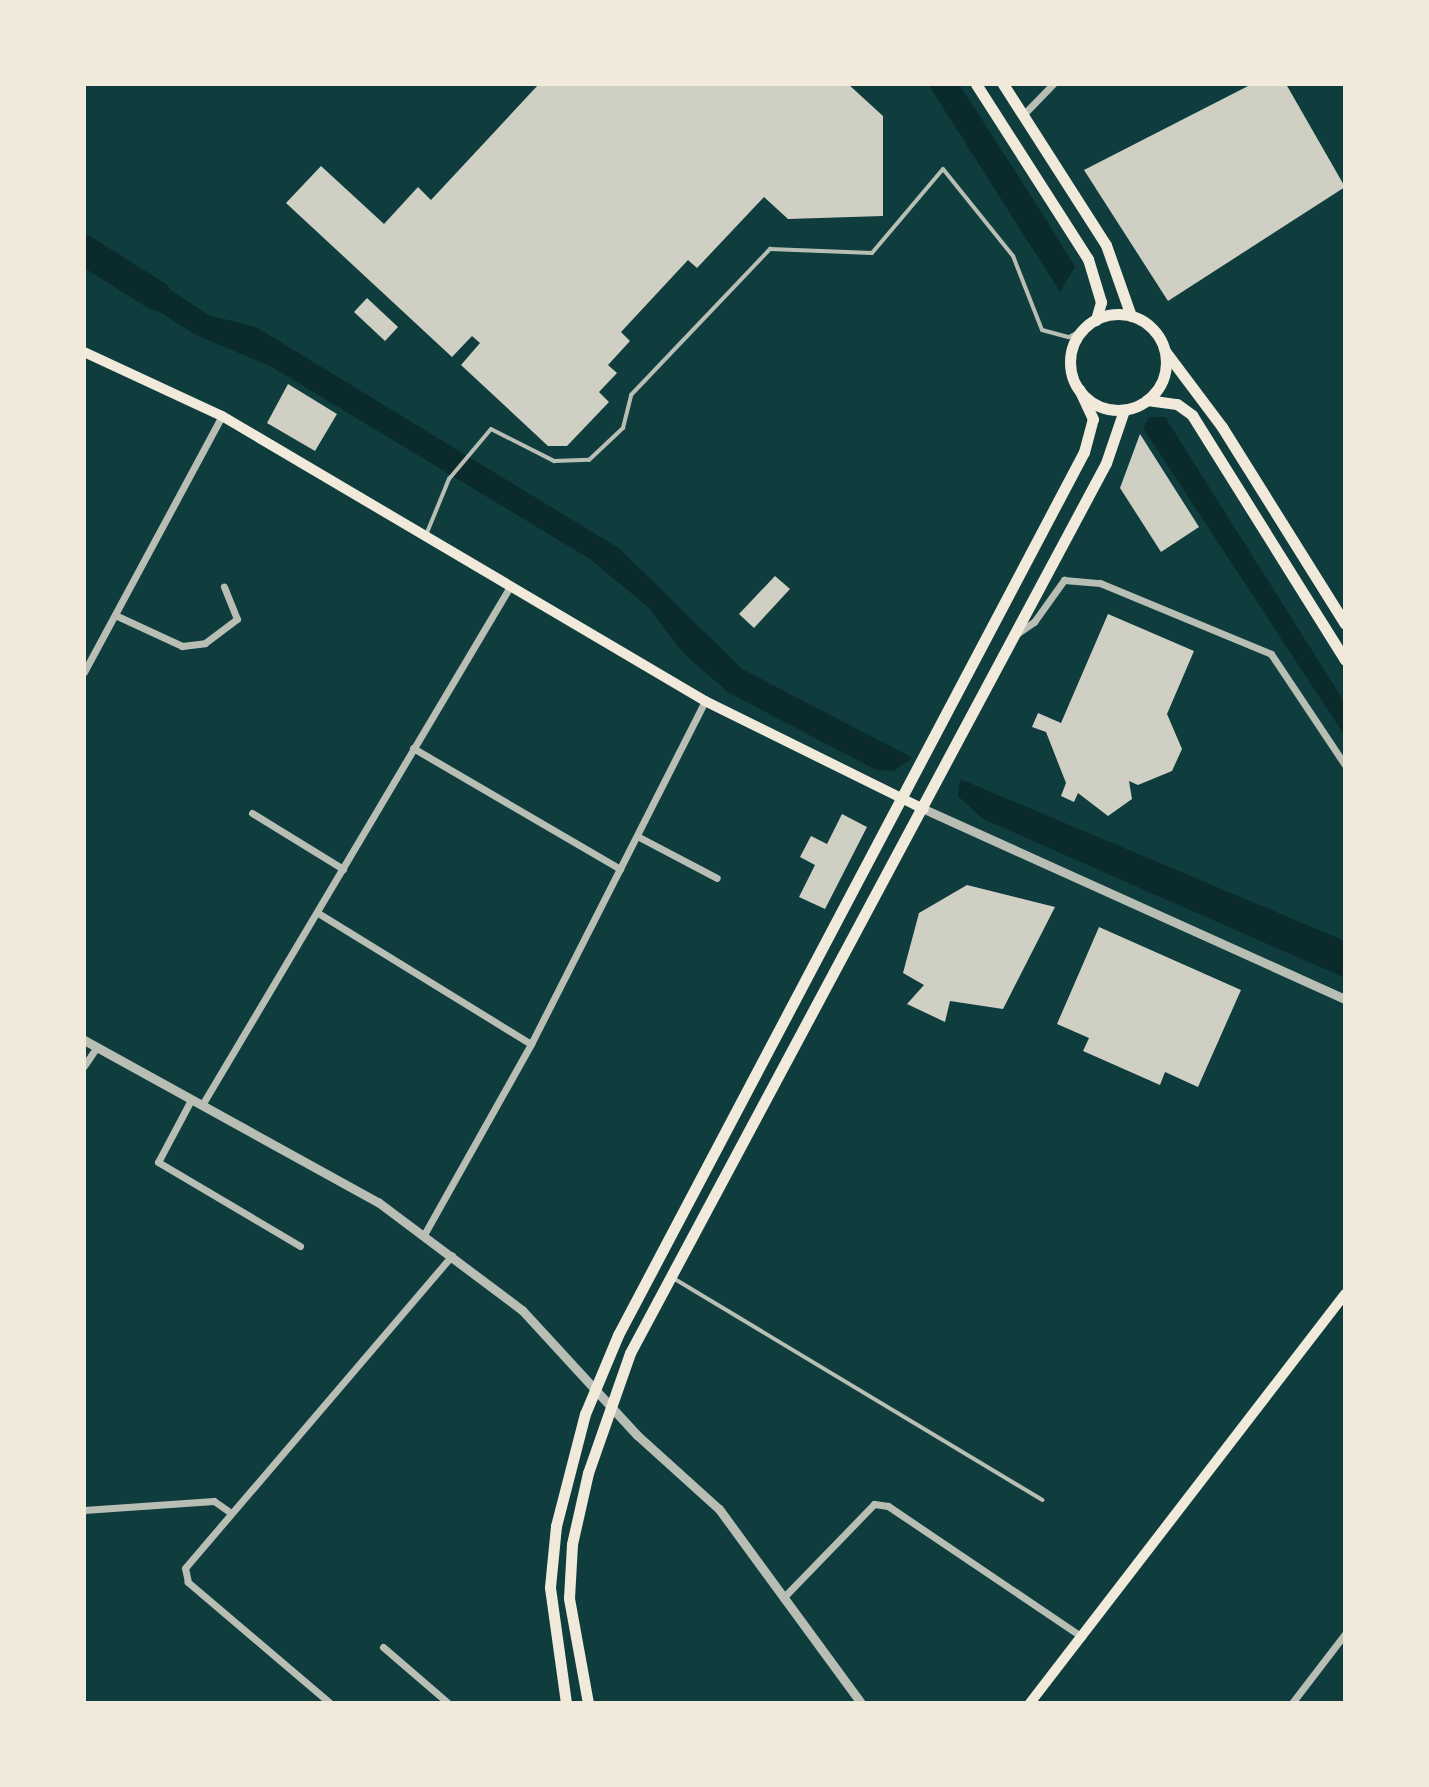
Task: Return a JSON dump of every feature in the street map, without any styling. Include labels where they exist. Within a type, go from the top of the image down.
[{"type":"main road","points":[[976,84],[1088,259],[1101,302],[1096,320]]},
{"type":"main road","points":[[1003,84],[1106,245],[1131,316]]},
{"type":"main road","points":[[566,1703],[550,1587],[556,1526],[595,1390],[1084,452],[1093,419],[1079,389],[1071,354],[1084,329],[1096,320],[1131,316],[1153,328],[1165,351],[1222,427],[1345,624]]},
{"type":"main road","points":[[1079,389],[1098,405],[1124,410],[1147,400],[1163,378],[1165,351]]},
{"type":"main road","points":[[84,352],[222,416],[705,701],[924,809]]},
{"type":"main road","points":[[1147,400],[1192,415],[1345,660]]},
{"type":"main road","points":[[588,1703],[572,1628],[572,1544],[612,1401],[671,1277],[924,809],[1009,639],[1106,463],[1124,410]]},
{"type":"main road","points":[[1030,1703],[1345,1294]]},
{"type":"street","points":[[1023,115],[1053,84]]},
{"type":"street","points":[[84,672],[222,416]]},
{"type":"street","points":[[1009,639],[1034,622],[1064,580],[1083,577],[1238,641],[1284,668],[1345,765]]},
{"type":"street","points":[[202,1105],[511,585]]},
{"type":"street","points":[[115,615],[182,646],[205,643],[237,619],[224,586]]},
{"type":"street","points":[[425,1233],[531,1044],[705,701]]},
{"type":"street","points":[[413,748],[620,869]]},
{"type":"street","points":[[924,809],[1345,999]]},
{"type":"street","points":[[252,813],[343,869]]},
{"type":"street","points":[[637,836],[717,878]]},
{"type":"street","points":[[318,913],[531,1044]]},
{"type":"street","points":[[84,1040],[425,1233],[522,1310],[595,1390],[612,1401],[637,1435],[719,1509],[861,1703]]},
{"type":"street","points":[[84,1066],[97,1047]]},
{"type":"street","points":[[191,1100],[158,1162],[300,1246]]},
{"type":"street","points":[[330,1703],[188,1582],[185,1568],[452,1255]]},
{"type":"street","points":[[84,1510],[192,1500],[214,1501],[231,1513]]},
{"type":"street","points":[[783,1598],[874,1504],[982,1565],[1082,1637]]},
{"type":"street","points":[[1292,1703],[1345,1634]]},
{"type":"street","points":[[383,1647],[448,1703]]},
{"type":"lane","points":[[426,535],[449,479],[467,452],[491,429],[503,438],[554,461],[589,460],[623,428],[631,395],[770,249],[872,253],[943,169],[1013,256],[1042,330],[1069,337],[1084,329]]},
{"type":"lane","points":[[671,1277],[1043,1500]]},
{"type":"water","points":[[928,84],[959,84],[1047,221],[1075,267],[1060,292]]},
{"type":"water","points":[[84,234],[124,258],[112,282],[84,263]]},
{"type":"water","points":[[131,263],[208,315],[256,327],[620,549],[742,669],[913,758],[893,771],[876,770],[729,693],[682,652],[649,608],[590,559],[270,366],[196,335],[119,286]]},
{"type":"water","points":[[1149,417],[1165,417],[1345,703],[1345,736],[1143,428]]},
{"type":"water","points":[[960,779],[1345,941],[1345,978],[983,819],[958,796]]},
{"type":"building","points":[[539,84],[848,84],[883,116],[883,216],[788,219],[764,197],[697,268],[688,260],[621,332],[630,341],[608,365],[617,373],[599,392],[609,402],[567,446],[548,446],[461,365],[480,343],[472,336],[452,357],[286,203],[321,166],[384,224],[418,187],[431,200]]},
{"type":"building","points":[[1252,84],[1286,84],[1345,187],[1168,301],[1084,170]]},
{"type":"building","points":[[367,298],[398,327],[385,341],[354,312]]},
{"type":"building","points":[[288,384],[337,414],[315,451],[267,423]]},
{"type":"building","points":[[1140,434],[1199,527],[1161,552],[1120,488]]},
{"type":"building","points":[[775,576],[790,589],[754,628],[739,614]]},
{"type":"building","points":[[1108,614],[1194,651],[1167,714],[1182,749],[1172,771],[1138,785],[1129,781],[1132,799],[1108,816],[1078,793],[1074,802],[1061,796],[1066,783],[1046,732],[1032,727],[1038,713],[1061,723]]},
{"type":"building","points":[[842,814],[867,827],[825,909],[799,897],[815,865],[800,857],[811,836],[827,844]]},
{"type":"building","points":[[967,885],[1055,907],[1003,1009],[950,1001],[945,1022],[907,1004],[924,985],[903,973],[919,913]]},
{"type":"building","points":[[1099,927],[1241,990],[1198,1087],[1165,1072],[1160,1085],[1083,1051],[1089,1038],[1057,1024]]},
{"type":"waterway","points":[[84,250],[157,296]]}]
